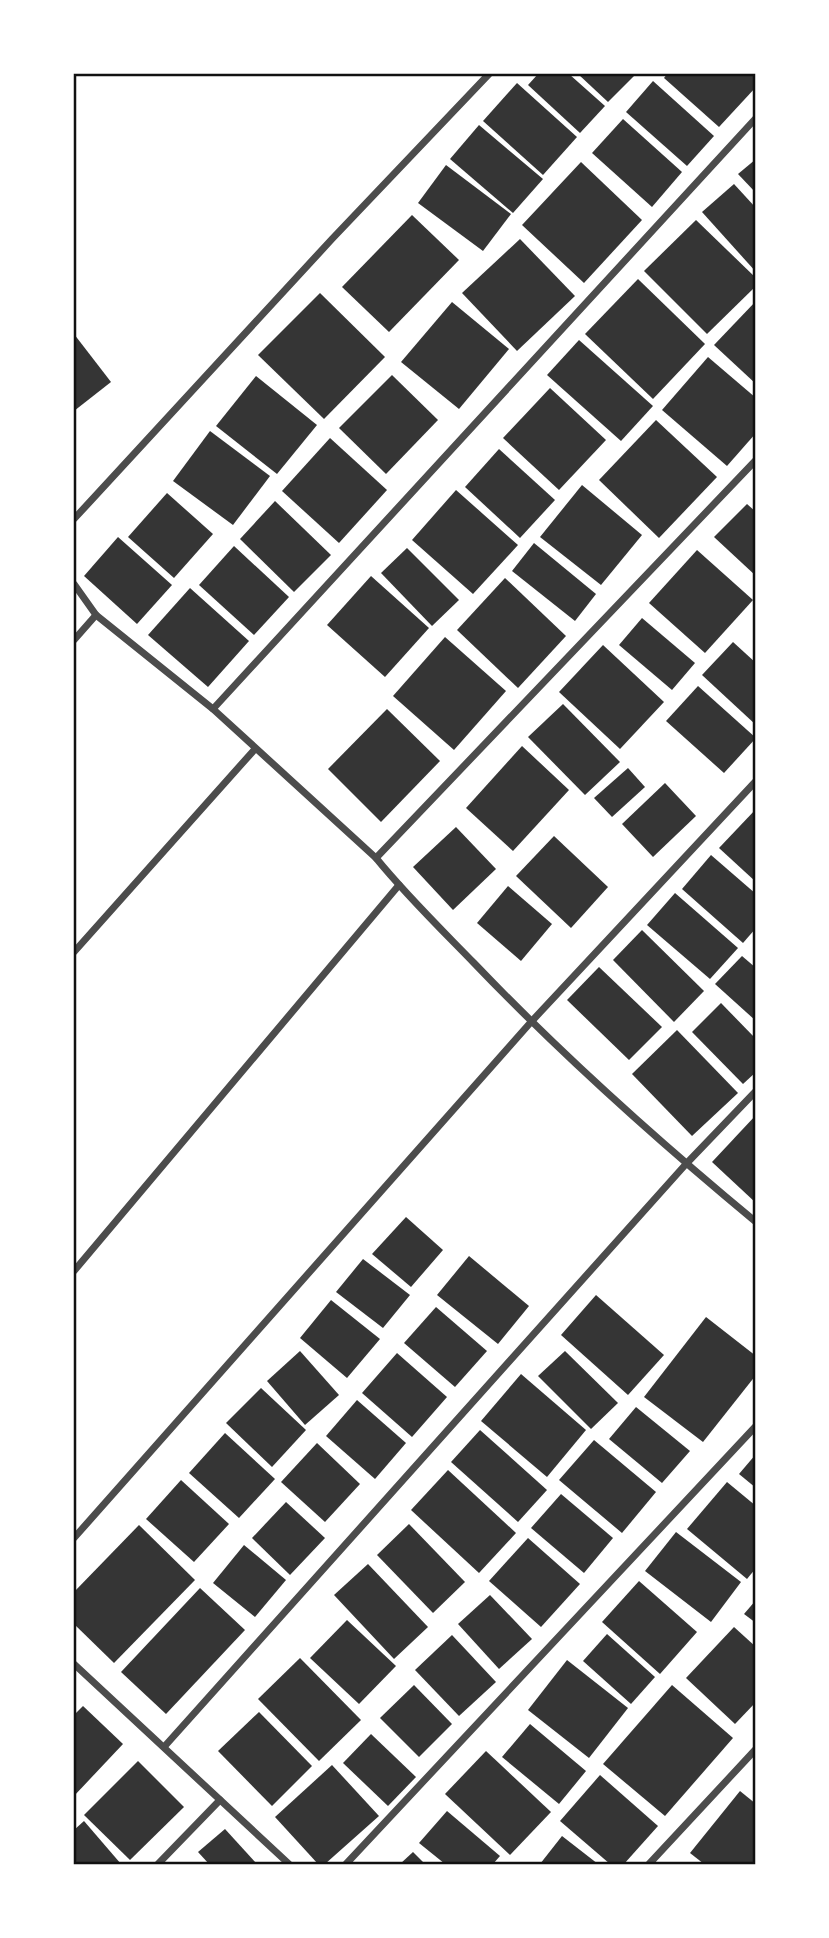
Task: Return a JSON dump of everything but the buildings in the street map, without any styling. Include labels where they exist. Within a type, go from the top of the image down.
[{"type":"street","points":[[74,519],[332,239],[489,74]]},
{"type":"street","points":[[214,709],[755,118]]},
{"type":"street","points":[[376,858],[755,460]]},
{"type":"street","points":[[74,584],[96,615],[214,709],[376,858],[399,886],[531,1022],[686,1164],[755,1222]]},
{"type":"street","points":[[74,640],[96,615]]},
{"type":"street","points":[[74,952],[255,749]]},
{"type":"street","points":[[74,1538],[531,1022],[755,781]]},
{"type":"street","points":[[74,1271],[399,886]]},
{"type":"street","points":[[164,1747],[686,1164],[755,1091]]},
{"type":"street","points":[[346,1864],[755,1426]]},
{"type":"street","points":[[74,1664],[289,1864]]},
{"type":"street","points":[[649,1864],[755,1749]]},
{"type":"street","points":[[158,1864],[220,1800]]}]
